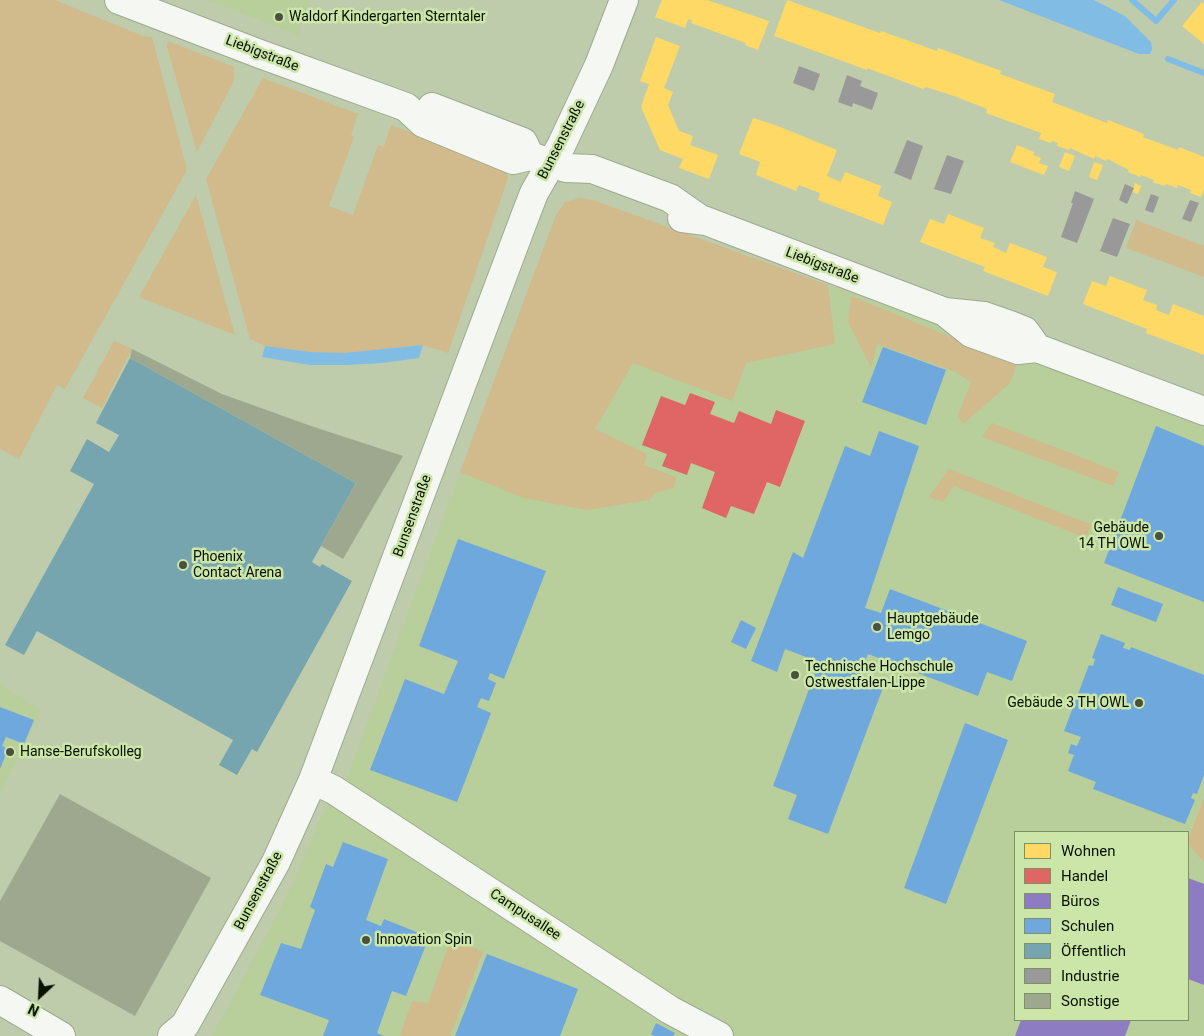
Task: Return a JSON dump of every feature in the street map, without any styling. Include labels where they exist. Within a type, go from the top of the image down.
[{"type":"street","name":"Liebigstraße","points":[[119,0],[406,107],[423,122],[513,160],[549,163],[583,185],[669,217],[700,219],[945,312],[971,333],[1018,350],[1037,348],[1204,411]]},
{"type":"street","name":"Bunsenstraße","points":[[181,1032],[276,862],[324,785],[524,219],[534,193],[599,65],[624,0]]},
{"type":"street","name":"Campusallee","points":[[324,785],[670,1010],[719,1036]]},
{"type":"street","points":[[0,1000],[61,1036]]},
{"type":"shaded area","points":[[0,0],[55,0],[143,36],[152,37],[187,170],[65,389],[57,385],[19,459],[0,449]]},
{"type":"shaded area","name":"Waldorf Kindergarten Sterntaler","points":[[208,0],[310,0],[298,35]]},
{"type":"shaded area","points":[[168,41],[234,67],[234,81],[197,152],[167,47]]},
{"type":"shaded area","points":[[263,78],[358,114],[351,135],[354,137],[329,206],[353,215],[378,145],[384,147],[391,125],[505,169],[508,178],[448,353],[423,345],[344,353],[310,352],[265,346],[250,339],[206,179]]},
{"type":"shaded area","points":[[196,195],[235,335],[139,297]]},
{"type":"shaded area","name":"Technische Hochschule Ostwestfalen-Lippe","points":[[580,198],[593,200],[1204,421],[1204,1036],[212,1036],[288,894],[328,802],[346,780],[556,215],[565,202]]},
{"type":"shaded area","points":[[580,198],[593,200],[828,285],[835,344],[746,363],[732,401],[633,363],[595,429],[647,454],[644,465],[676,477],[674,488],[657,492],[649,500],[587,510],[524,498],[460,472],[556,215],[565,202]]},
{"type":"shaded area","points":[[1136,220],[1204,246],[1204,277],[1126,248]]},
{"type":"shaded area","points":[[851,296],[1017,364],[1010,383],[963,424],[958,416],[971,382],[956,372],[877,344],[871,367],[848,322]]},
{"type":"shaded area","points":[[114,341],[132,349],[102,408],[83,398]]},
{"type":"shaded area","points":[[992,423],[1119,472],[1113,486],[982,437]]},
{"type":"shaded area","points":[[949,469],[1092,525],[1086,538],[954,486],[943,502],[929,497]]},
{"type":"shaded area","name":"Hanse-Berufskolleg","points":[[0,684],[41,710],[0,794]]},
{"type":"shaded area","points":[[1204,798],[1204,862],[1189,845],[1189,837]]},
{"type":"shaded area","points":[[451,939],[483,952],[450,1036],[400,1036],[412,1001],[428,1003]]},
{"type":"water","points":[[999,0],[1094,0],[1125,16],[1151,42],[1152,49],[1150,54],[1139,54]]},
{"type":"water","points":[[423,345],[419,358],[382,363],[310,365],[262,357],[265,346],[310,352],[344,353]]},
{"type":"building: Wohnen","points":[[662,0],[707,0],[769,21],[758,50],[745,45],[746,43],[691,23],[692,20],[688,19],[685,28],[655,17]]},
{"type":"building: Wohnen","points":[[787,0],[880,33],[881,31],[937,51],[938,48],[996,69],[1001,71],[1000,74],[1055,94],[1052,102],[1107,123],[1108,120],[1144,134],[1143,137],[1178,150],[1179,147],[1204,157],[1204,190],[1201,197],[1190,193],[1191,190],[1178,185],[1177,188],[1166,184],[1165,186],[1141,175],[1140,177],[1128,172],[1129,170],[1110,160],[1107,159],[1106,161],[1095,156],[1094,159],[1070,148],[1069,150],[1057,146],[1058,143],[1039,139],[1041,133],[986,113],[987,109],[954,96],[926,87],[923,89],[774,36]]},
{"type":"building: Wohnen","points":[[1202,2],[1204,4],[1204,44],[1182,26]]},
{"type":"building: Wohnen","points":[[656,37],[680,46],[664,88],[673,92],[668,105],[679,131],[693,136],[690,145],[718,155],[709,179],[679,168],[683,159],[660,150],[641,107],[649,84],[640,81]]},
{"type":"building: Wohnen","points":[[753,118],[837,150],[827,176],[841,182],[845,172],[881,186],[878,196],[892,202],[883,225],[818,200],[820,193],[799,185],[796,191],[756,175],[760,162],[739,154]]},
{"type":"building: Wohnen","points":[[1017,145],[1034,152],[1033,155],[1041,158],[1039,163],[1048,166],[1044,175],[1010,162]]},
{"type":"building: Wohnen","points":[[1065,152],[1075,156],[1069,171],[1059,167]]},
{"type":"building: Wohnen","points":[[1094,162],[1103,165],[1097,180],[1089,177]]},
{"type":"building: Wohnen","points":[[1135,183],[1141,186],[1138,194],[1132,192]]},
{"type":"building: Wohnen","points":[[948,214],[984,228],[980,238],[995,243],[993,247],[1006,253],[1010,243],[1047,257],[1043,267],[1057,272],[1048,296],[983,271],[985,267],[920,242],[930,219],[944,224]]},
{"type":"building: Wohnen","points":[[1110,276],[1147,290],[1143,300],[1157,305],[1156,310],[1169,315],[1173,304],[1204,316],[1204,355],[1146,333],[1147,329],[1083,304],[1092,281],[1106,286]]},
{"type":"building: Handel","points":[[690,393],[715,402],[710,414],[734,423],[739,411],[771,424],[776,410],[805,421],[780,487],[767,482],[754,514],[731,506],[726,518],[702,508],[715,472],[691,463],[687,475],[662,466],[667,454],[642,445],[661,396],[685,405]]},
{"type":"building: Büros","points":[[1189,878],[1204,884],[1204,985],[1189,979]]},
{"type":"building: Büros","points":[[1021,1021],[1131,1021],[1125,1036],[1015,1036]]},
{"type":"building: Schulen","points":[[883,347],[946,370],[926,425],[862,402]]},
{"type":"building: Schulen","name":"Gebäude 14 TH OWL","points":[[1156,426],[1204,446],[1204,602],[1104,563]]},
{"type":"building: Schulen","name":"Hauptgebäude Lemgo","points":[[879,431],[919,446],[865,608],[881,613],[890,589],[1027,641],[1012,681],[987,672],[978,696],[868,654],[859,676],[884,685],[828,834],[788,819],[797,795],[773,786],[819,662],[785,649],[777,672],[751,661],[793,552],[803,558],[845,446],[870,456]]},
{"type":"building: Schulen","points":[[458,539],[546,571],[504,679],[490,673],[488,679],[496,683],[489,701],[481,698],[477,707],[491,713],[457,802],[370,770],[405,679],[444,694],[458,661],[419,646]]},
{"type":"building: Schulen","points":[[1118,587],[1163,604],[1156,622],[1111,605]]},
{"type":"building: Schulen","points":[[741,620],[756,628],[746,649],[731,642]]},
{"type":"building: Schulen","name":"Gebäude 3 TH OWL","points":[[1101,634],[1125,643],[1123,648],[1130,650],[1131,647],[1204,675],[1204,775],[1197,794],[1193,793],[1191,798],[1195,800],[1185,824],[1093,789],[1096,782],[1068,771],[1074,755],[1068,753],[1071,744],[1077,746],[1081,737],[1064,731],[1089,665],[1093,666],[1095,659],[1092,658]]},
{"type":"building: Schulen","points":[[0,707],[34,720],[24,744],[6,737],[2,746],[8,749],[0,769]]},
{"type":"building: Schulen","points":[[965,723],[1008,740],[946,904],[904,888]]},
{"type":"building: Schulen","name":"Innovation Spin","points":[[343,842],[388,859],[366,920],[381,926],[384,919],[429,937],[406,996],[392,991],[377,1033],[384,1036],[323,1036],[329,1020],[260,995],[281,943],[301,949],[315,910],[310,907],[326,864],[333,867]]},
{"type":"building: Schulen","points":[[487,954],[578,989],[560,1036],[455,1036]]},
{"type":"building: Schulen","points":[[656,1023],[675,1033],[673,1036],[654,1036],[651,1034]]},
{"type":"building: Öffentlich","name":"Phoenix Contact Arena","points":[[130,358],[356,483],[312,562],[320,567],[322,564],[352,581],[257,752],[252,749],[237,775],[219,765],[233,740],[37,631],[24,655],[5,645],[94,484],[70,471],[87,439],[109,452],[119,435],[96,423]]},
{"type":"building: Industrie","points":[[799,66],[820,74],[814,91],[793,83]]},
{"type":"building: Industrie","points":[[847,75],[862,81],[860,86],[878,93],[872,110],[853,103],[852,107],[838,102]]},
{"type":"building: Industrie","points":[[907,140],[923,146],[911,180],[894,173]]},
{"type":"building: Industrie","points":[[947,155],[964,161],[951,194],[934,189]]},
{"type":"building: Industrie","points":[[1125,184],[1134,188],[1127,204],[1119,200]]},
{"type":"building: Industrie","points":[[1075,191],[1094,199],[1077,243],[1061,237],[1073,203],[1071,203]]},
{"type":"building: Industrie","points":[[1151,194],[1159,197],[1153,213],[1145,210]]},
{"type":"building: Industrie","points":[[1190,200],[1199,203],[1191,222],[1182,219]]},
{"type":"building: Industrie","points":[[1113,218],[1130,224],[1117,257],[1100,251]]},
{"type":"building: Sonstige","points":[[132,349],[222,394],[403,456],[343,559],[321,546],[356,483],[130,358]]},
{"type":"building: Sonstige","points":[[60,794],[211,878],[135,1016],[0,941],[0,901]]},
{"type":"waterway","points":[[1132,0],[1156,21],[1174,0]]},
{"type":"waterway","points":[[1168,59],[1204,73]]},
{"type":"place","name":"Waldorf Kindergarten Sterntaler","points":[[279,17]]},
{"type":"place","name":"Gebäude 14 TH OWL","points":[[1159,536]]},
{"type":"place","name":"Phoenix Contact Arena","points":[[183,565]]},
{"type":"place","name":"Hauptgebäude Lemgo","points":[[877,627]]},
{"type":"place","name":"Technische Hochschule Ostwestfalen-Lippe","points":[[795,675]]},
{"type":"place","name":"Gebäude 3 TH OWL","points":[[1139,703]]},
{"type":"place","name":"Hanse-Berufskolleg","points":[[10,752]]},
{"type":"place","name":"Innovation Spin","points":[[366,940]]}]
